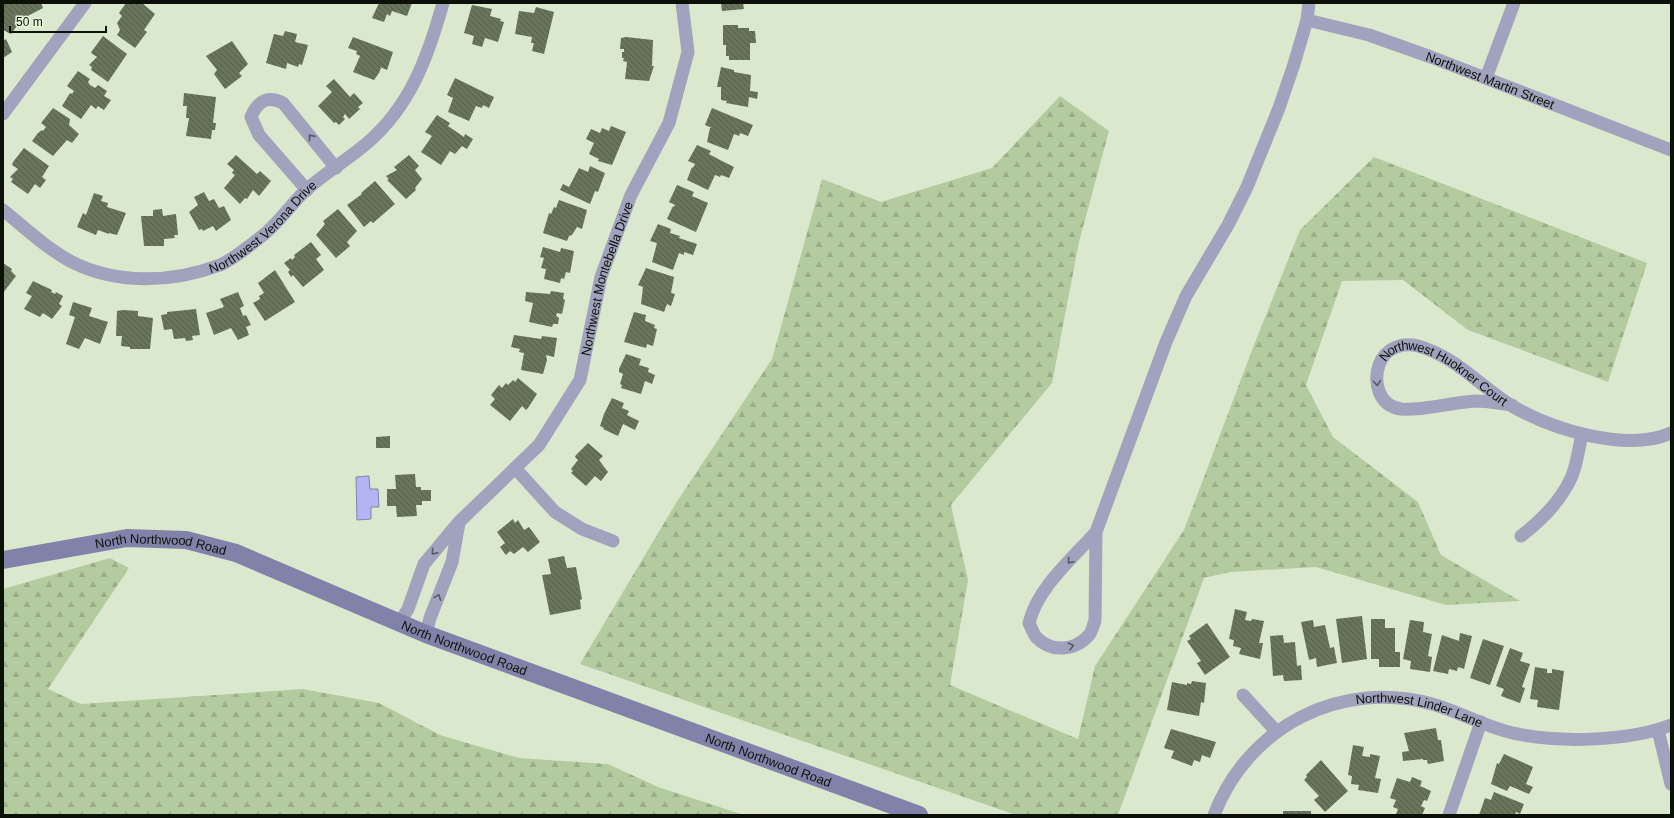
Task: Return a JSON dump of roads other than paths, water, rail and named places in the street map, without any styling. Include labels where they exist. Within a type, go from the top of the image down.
[{"type":"street","points":[[3,114],[85,3]]},
{"type":"street","name":"Northwest Verona Drive","points":[[3,210],[44,245],[71,261],[97,272],[141,280],[177,277],[222,265],[264,235],[307,190],[367,144],[392,118],[414,85],[430,49],[443,3]]},
{"type":"street","name":"Northwest Montebella Drive","points":[[399,623],[408,609],[424,564],[460,522],[539,445],[580,380],[601,277],[631,195],[669,123],[688,52],[682,3]]},
{"type":"street","points":[[1096,532],[1046,589],[1033,609],[1029,623],[1036,637],[1047,644],[1060,649],[1077,645],[1090,634],[1095,621],[1096,532],[1177,316],[1186,296],[1228,225],[1246,187],[1279,108],[1307,20],[1309,3]]},
{"type":"street","points":[[1486,78],[1514,3]]},
{"type":"street","name":"Northwest Martin Street","points":[[1307,20],[1369,35],[1486,78],[1671,150]]},
{"type":"street","points":[[307,190],[259,135],[251,117],[256,106],[265,100],[275,99],[283,104],[336,168]]},
{"type":"street","name":"Northwest Huokner Court","points":[[1512,406],[1477,401],[1400,409],[1386,403],[1378,392],[1376,378],[1380,363],[1386,352],[1398,345],[1418,346],[1449,360],[1512,406],[1549,423],[1590,437],[1625,441],[1663,436],[1671,433]]},
{"type":"street","points":[[1521,536],[1535,526],[1557,503],[1572,476],[1582,434]]},
{"type":"street","points":[[515,468],[554,512],[582,529],[613,542]]},
{"type":"street","points":[[426,634],[430,618],[452,562],[460,522]]},
{"type":"street","name":"North Northwood Road","points":[[3,560],[127,538],[186,540],[236,553],[426,634],[919,815]]},
{"type":"street","points":[[1242,695],[1276,731]]},
{"type":"street","name":"Northwest Linder Lane","points":[[1214,815],[1232,780],[1249,755],[1276,731],[1306,714],[1337,703],[1367,698],[1398,697],[1433,704],[1518,734],[1559,738],[1605,739],[1658,730],[1671,725]]},
{"type":"street","points":[[1449,815],[1482,722]]},
{"type":"street","points":[[1658,730],[1671,784]]},
{"type":"water","points":[[369,476],[370,489],[378,489],[379,507],[371,507],[371,519],[357,520],[356,477]]}]
